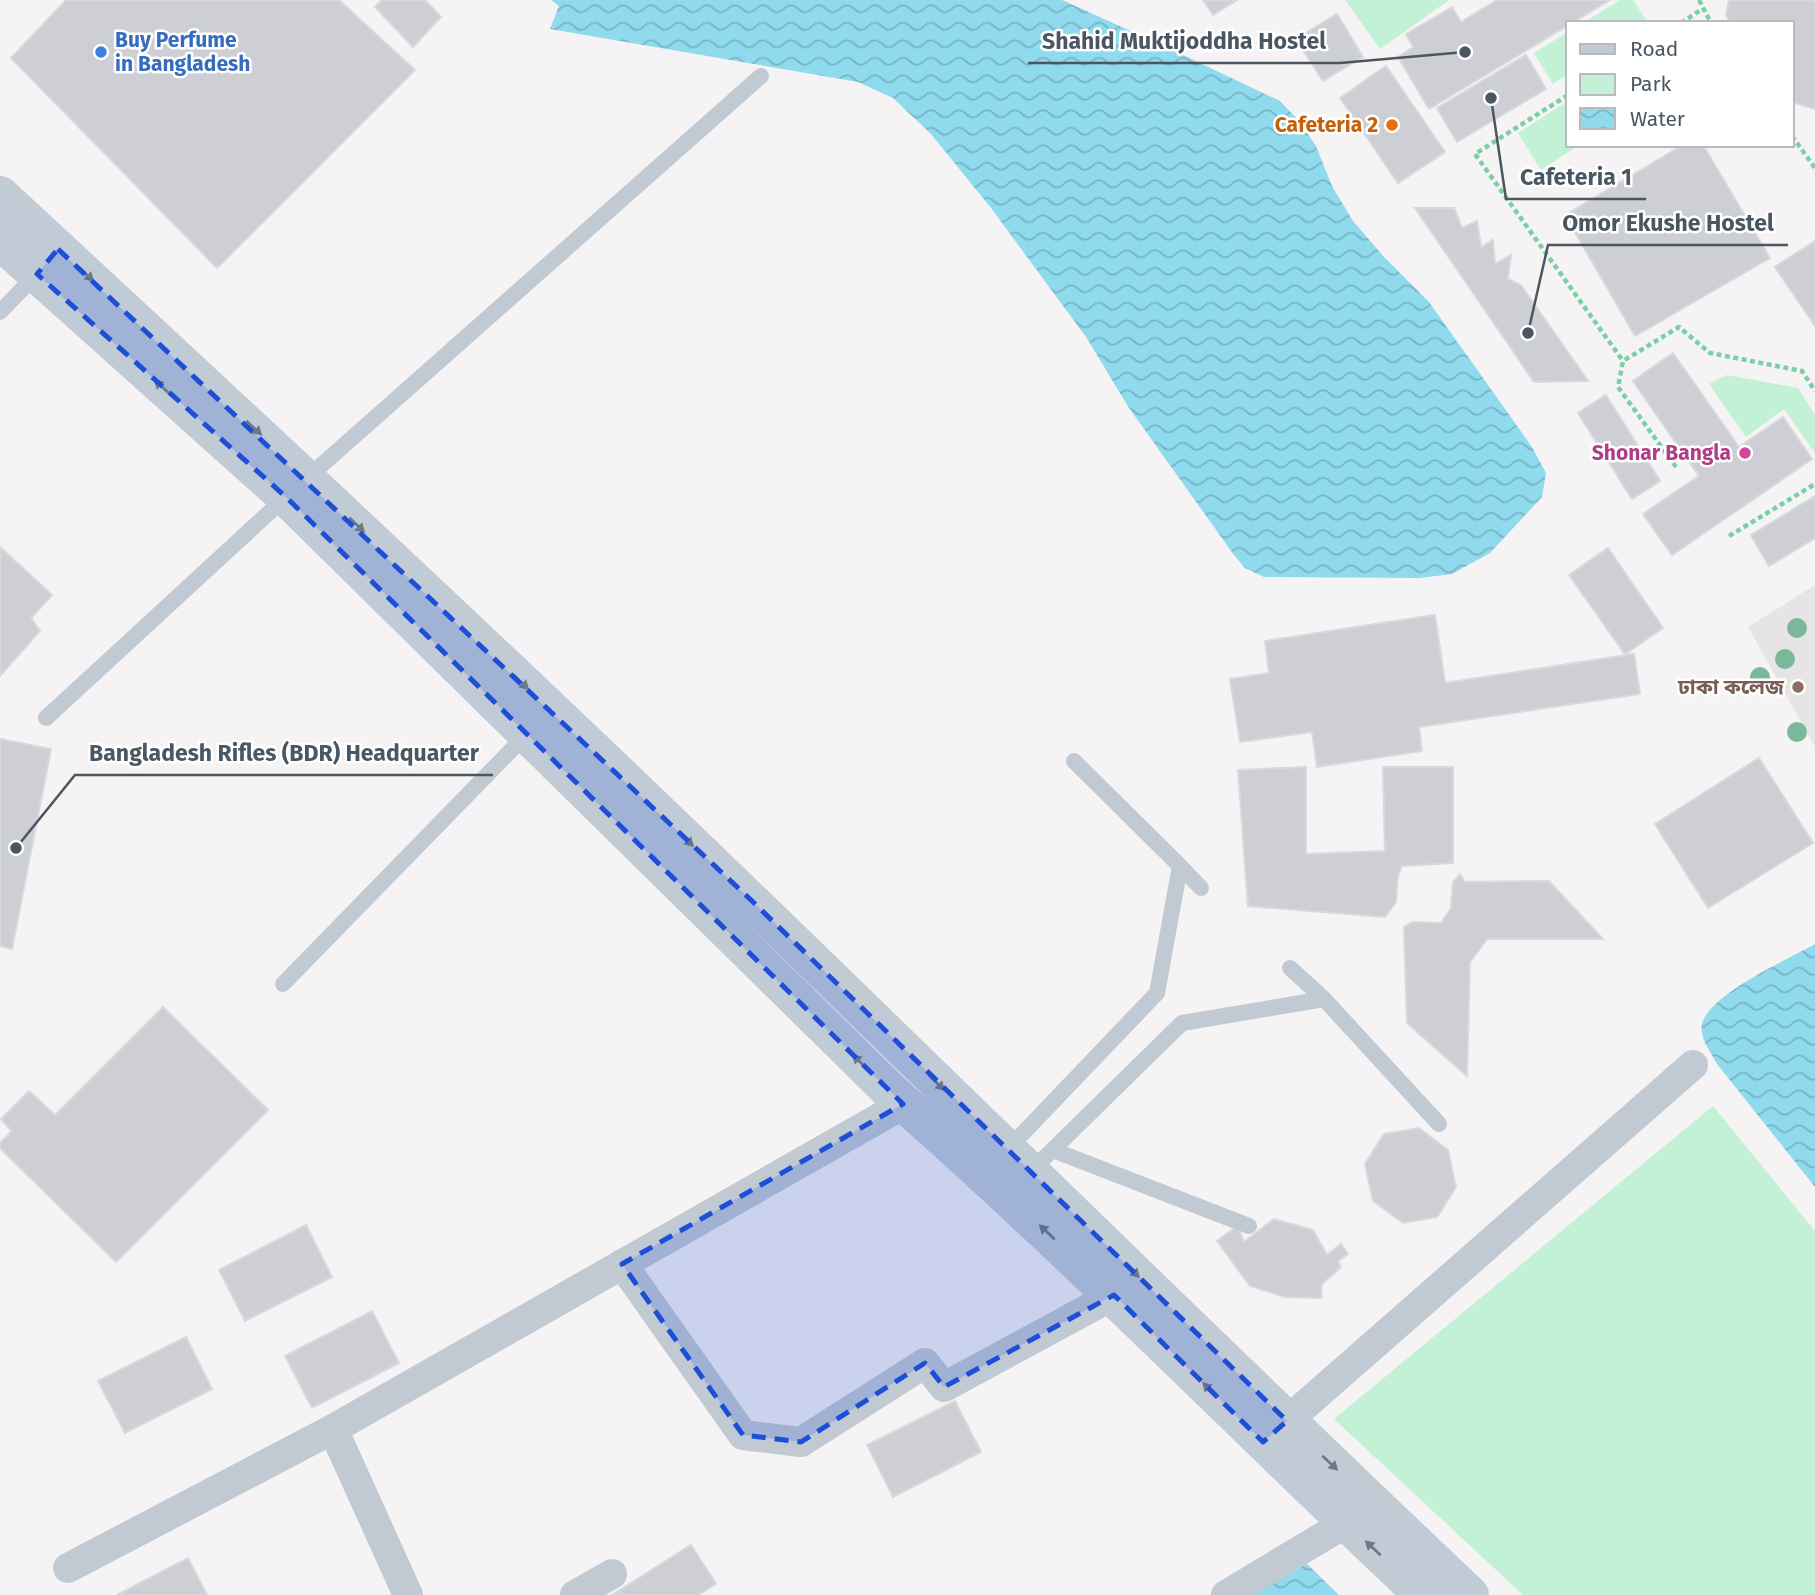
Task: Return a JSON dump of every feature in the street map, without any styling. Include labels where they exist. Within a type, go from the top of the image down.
[{"type":"street","points":[[0,195],[48,261],[751,900],[1275,1432],[1346,1523],[1423,1595]]},
{"type":"street","points":[[0,241],[48,261]]},
{"type":"street","points":[[297,488],[527,734],[904,1104],[1016,1168],[1114,1296],[1470,1595]]},
{"type":"street","points":[[1275,1432],[1693,1065]]},
{"type":"street","points":[[68,1568],[332,1429],[904,1104]]},
{"type":"street","points":[[622,1264],[743,1435],[801,1442],[925,1363],[944,1387],[1114,1296]]},
{"type":"street","points":[[332,1429],[408,1595]]},
{"type":"street","points":[[1227,1595],[1346,1523]]},
{"type":"street","points":[[575,1595],[612,1574]]},
{"type":"lane","points":[[46,718],[297,488],[761,76]]},
{"type":"lane","points":[[0,312],[48,261]]},
{"type":"lane","points":[[282,984],[527,734]]},
{"type":"lane","points":[[1074,761],[1201,888]]},
{"type":"lane","points":[[1016,1168],[1157,993],[1180,866]]},
{"type":"lane","points":[[1290,968],[1324,999],[1439,1124]]},
{"type":"lane","points":[[1016,1168],[1182,1023],[1324,999]]},
{"type":"lane","points":[[1016,1168],[1249,1226]]},
{"type":"path","points":[[1699,0],[1710,21]]},
{"type":"path","points":[[1684,21],[1702,9]]},
{"type":"path","points":[[1566,96],[1475,154],[1623,361],[1618,387],[1676,467]]},
{"type":"path","points":[[1794,139],[1815,168]]},
{"type":"path","points":[[1623,361],[1679,327],[1710,353],[1802,371],[1815,391]]},
{"type":"path","points":[[1729,536],[1815,484]]},
{"type":"highlighted area","points":[[58,249],[751,900],[1287,1421],[1263,1442],[1114,1295],[944,1387],[925,1363],[801,1442],[743,1435],[622,1264],[903,1104],[286,497],[37,274]]},
{"type":"shaded area","name":"ঢাকা কলেজ","points":[[1815,585],[1815,747],[1748,627]]},
{"type":"green space","points":[[1345,0],[1449,0],[1380,49]]},
{"type":"green space","points":[[1620,0],[1633,0],[1647,21],[1586,21]]},
{"type":"green space","points":[[1566,33],[1566,75],[1553,84],[1534,53]]},
{"type":"green space","points":[[1566,102],[1566,147],[1576,147],[1541,170],[1518,133]]},
{"type":"green space","points":[[1727,375],[1798,388],[1815,415],[1815,453],[1784,409],[1746,437],[1709,384]]},
{"type":"green space","points":[[1713,1106],[1815,1231],[1815,1595],[1523,1595],[1334,1419]]},
{"type":"water","points":[[551,0],[1062,0],[1280,101],[1298,120],[1316,146],[1332,186],[1353,221],[1429,302],[1532,447],[1546,473],[1542,497],[1490,553],[1452,574],[1419,578],[1264,577],[1245,568],[1129,408],[1086,337],[991,208],[931,134],[893,98],[858,82],[550,29],[559,6]]},
{"type":"water","points":[[1815,944],[1815,1187],[1717,1064],[1704,1040],[1702,1024],[1708,1013],[1734,989]]},
{"type":"water","points":[[1301,1558],[1339,1595],[1240,1595]]},
{"type":"building","points":[[66,0],[339,0],[415,70],[217,268],[11,58]]},
{"type":"building","points":[[382,0],[425,0],[441,17],[413,47],[375,7]]},
{"type":"building","points":[[1203,0],[1237,0],[1213,15]]},
{"type":"building","points":[[1497,0],[1610,0],[1575,21],[1566,21],[1566,26],[1429,109],[1398,57],[1413,47],[1406,34],[1452,7],[1461,22]]},
{"type":"building","points":[[1729,0],[1815,0],[1815,109],[1794,103],[1794,21],[1730,21],[1726,15]]},
{"type":"building","points":[[1337,14],[1363,57],[1323,81],[1296,39]]},
{"type":"building","points":[[1526,55],[1546,89],[1457,142],[1437,108]]},
{"type":"building","name":"Cafeteria 2","points":[[1386,66],[1445,152],[1398,183],[1340,98]]},
{"type":"building","points":[[1680,147],[1704,147],[1770,258],[1635,336],[1565,215]]},
{"type":"building","points":[[1415,208],[1454,208],[1462,228],[1477,221],[1481,247],[1493,240],[1495,264],[1511,255],[1508,279],[1521,285],[1588,381],[1534,382]]},
{"type":"building","points":[[1815,241],[1815,326],[1775,267]]},
{"type":"building","name":"Shonar Bangla","points":[[1673,353],[1739,447],[1783,417],[1812,459],[1672,555],[1643,514],[1699,476],[1633,381]]},
{"type":"building","points":[[1606,395],[1660,481],[1632,499],[1578,413]]},
{"type":"building","points":[[1815,496],[1815,538],[1769,566],[1751,535]]},
{"type":"building","points":[[0,547],[52,595],[31,618],[40,631],[0,676]]},
{"type":"building","points":[[1608,548],[1663,628],[1625,654],[1569,575]]},
{"type":"building","points":[[1435,615],[1445,683],[1634,654],[1640,694],[1419,727],[1422,751],[1317,767],[1312,732],[1240,742],[1230,679],[1269,673],[1265,641]]},
{"type":"building","points":[[0,739],[51,749],[12,949],[0,946]]},
{"type":"building","points":[[1759,758],[1813,843],[1708,908],[1655,824]]},
{"type":"building","points":[[1306,767],[1306,854],[1385,851],[1383,767],[1453,767],[1453,863],[1402,866],[1398,875],[1396,902],[1385,917],[1248,906],[1238,770]]},
{"type":"building","points":[[1460,874],[1465,882],[1549,881],[1603,939],[1487,939],[1470,962],[1467,1076],[1407,1023],[1404,927],[1412,922],[1441,923],[1451,908],[1453,882]]},
{"type":"building","points":[[163,1007],[268,1110],[116,1262],[0,1148],[0,1143],[12,1131],[1,1119],[29,1091],[55,1115]]},
{"type":"building","points":[[1419,1128],[1448,1150],[1456,1187],[1437,1217],[1403,1223],[1373,1201],[1365,1164],[1384,1134]]},
{"type":"building","points":[[1274,1219],[1313,1230],[1327,1255],[1341,1244],[1348,1254],[1338,1261],[1341,1267],[1322,1284],[1321,1298],[1285,1297],[1250,1286],[1217,1241],[1237,1226],[1244,1242]]},
{"type":"building","points":[[306,1225],[332,1277],[245,1321],[219,1270]]},
{"type":"building","points":[[372,1311],[399,1363],[312,1408],[285,1356]]},
{"type":"building","points":[[186,1337],[212,1389],[125,1433],[98,1381]]},
{"type":"building","points":[[955,1401],[981,1452],[893,1497],[867,1445]]},
{"type":"building","points":[[691,1545],[716,1584],[698,1595],[612,1595]]},
{"type":"building","points":[[188,1558],[207,1595],[117,1595]]},
{"type":"place","name":"Buy Perfume in Bangladesh","points":[[101,52]]},
{"type":"place","name":"Shahid Muktijoddha Hostel","points":[[1465,52]]},
{"type":"place","name":"Cafeteria 1","points":[[1491,98]]},
{"type":"place","name":"Cafeteria 2","points":[[1392,125]]},
{"type":"place","name":"Omor Ekushe Hostel","points":[[1528,333]]},
{"type":"place","name":"Shonar Bangla","points":[[1745,453]]},
{"type":"place","name":"ঢাকা কলেজ","points":[[1798,687]]},
{"type":"place","name":"Bangladesh Rifles (BDR) Headquarter","points":[[16,848]]}]
